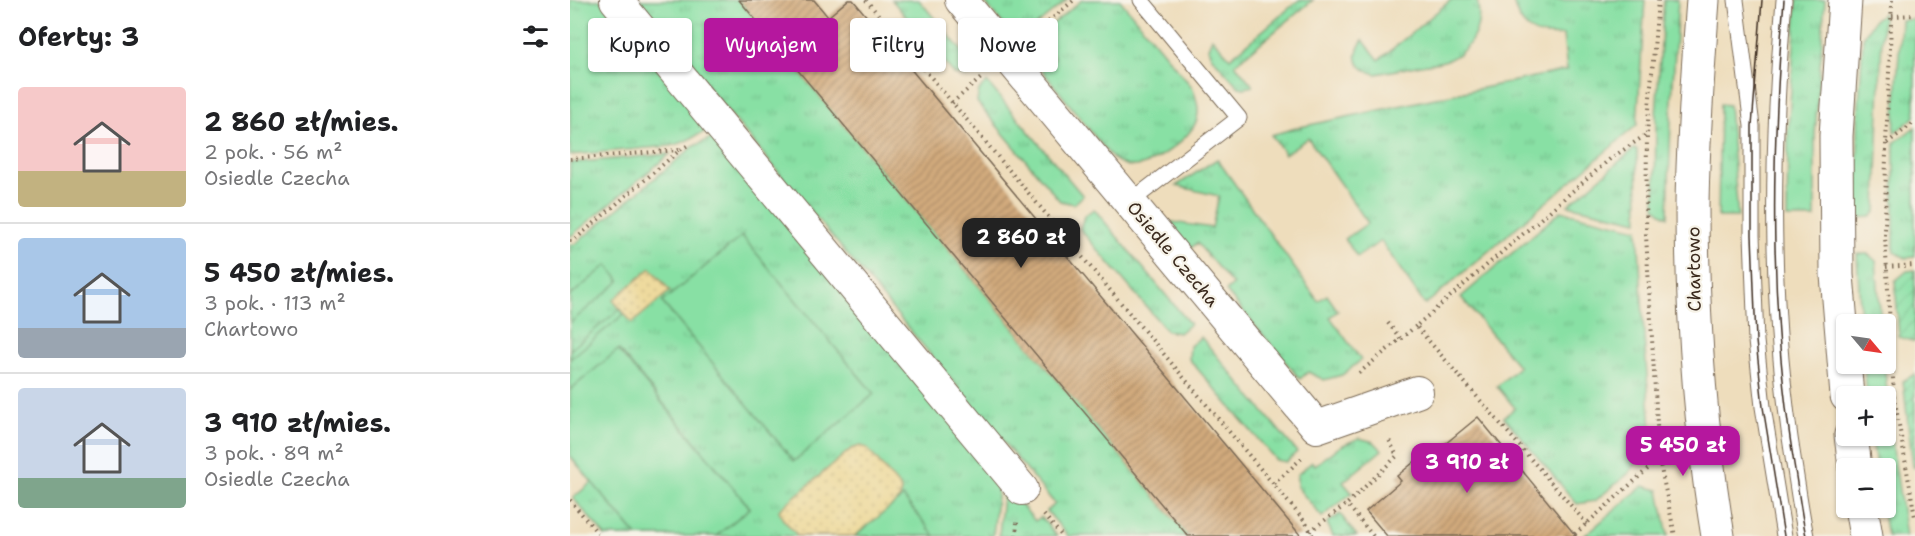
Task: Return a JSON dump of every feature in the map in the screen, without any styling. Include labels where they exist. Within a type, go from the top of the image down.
[{"type":"street","points":[[616,0],[1022,489]]},
{"type":"street","name":"Osiedle Czecha","points":[[961,0],[1317,427],[1417,392]]},
{"type":"street","name":"Chartowo","points":[[1703,0],[1693,155],[1694,316],[1705,442],[1719,536]]},
{"type":"street","points":[[1845,0],[1836,147],[1837,275],[1846,386]]},
{"type":"street","points":[[1863,518],[1866,536]]},
{"type":"lane","points":[[1130,202],[1239,118],[1141,0]]},
{"type":"lane","points":[[1736,0],[1752,126],[1752,235],[1756,341],[1763,407],[1784,536]]},
{"type":"lane","points":[[1784,0],[1775,156],[1778,321],[1784,396],[1806,536]]},
{"type":"path","points":[[866,0],[1286,500],[1313,536]]},
{"type":"path","points":[[1658,0],[1647,134],[1646,235],[1659,459],[1675,536]]},
{"type":"path","points":[[1892,0],[1886,144],[1886,267],[1894,396],[1915,517]]},
{"type":"path","points":[[1892,16],[1915,15]]},
{"type":"path","points":[[1886,144],[1915,122]]},
{"type":"path","points":[[570,241],[573,241],[680,150],[723,127]]},
{"type":"path","points":[[1355,376],[1610,159],[1647,134]]},
{"type":"path","points":[[570,159],[680,150]]},
{"type":"path","points":[[1886,267],[1915,264]]},
{"type":"path","points":[[1388,323],[1401,338]]},
{"type":"path","points":[[1416,326],[1587,524]]},
{"type":"path","points":[[1310,531],[1347,504],[1397,456],[1371,408]]},
{"type":"path","points":[[1575,534],[1659,459]]},
{"type":"path","points":[[570,500],[600,536]]},
{"type":"path","points":[[1347,504],[1373,536]]},
{"type":"green space","points":[[570,0],[600,0],[615,18],[588,18],[588,72],[660,72],[709,130],[670,146],[570,155]]},
{"type":"green space","points":[[635,0],[739,0],[754,18],[704,18],[704,72],[799,72],[1188,536],[1068,536],[1047,511],[1055,504],[692,68],[692,18],[650,18]]},
{"type":"green space","points":[[892,0],[919,0],[934,18],[907,18]]},
{"type":"green space","points":[[983,0],[1067,0],[1045,18],[998,18]]},
{"type":"green space","points":[[1082,0],[1120,0],[1192,87],[1198,111],[1197,119],[1187,134],[1170,150],[1142,165],[1122,164],[1112,158],[1043,72],[1058,72],[1058,20]]},
{"type":"green space","points":[[1299,0],[1313,0],[1235,64],[1253,86],[1239,87],[1211,56],[1208,48],[1212,38],[1230,58]]},
{"type":"green space","points":[[1451,0],[1477,0],[1479,9],[1474,35],[1458,55],[1441,62],[1376,74],[1360,66],[1357,52],[1363,40],[1379,60]]},
{"type":"green space","points":[[1513,0],[1645,0],[1637,125],[1425,305],[1381,241],[1357,257],[1345,239],[1368,223],[1308,138],[1285,154],[1271,135],[1567,70],[1563,35],[1536,33],[1524,25]]},
{"type":"green space","points":[[1664,0],[1678,0],[1668,217],[1655,207],[1656,116]]},
{"type":"green space","points":[[1797,0],[1825,0],[1815,134],[1815,218],[1787,218],[1788,134]]},
{"type":"green space","points":[[1883,13],[1876,211],[1871,217],[1857,218],[1858,120],[1863,38],[1874,20]]},
{"type":"green space","points":[[1915,19],[1915,117],[1894,133],[1901,20]]},
{"type":"green space","points":[[946,32],[958,46],[958,72],[973,72],[968,76],[955,75],[946,64]]},
{"type":"green space","points":[[987,82],[1083,196],[1074,204],[1060,201],[977,102],[979,90]]},
{"type":"green space","points":[[1720,104],[1729,105],[1738,217],[1718,217]]},
{"type":"green space","points":[[1915,127],[1915,257],[1906,258],[1894,252],[1894,143]]},
{"type":"green space","points":[[714,137],[999,477],[993,536],[716,536],[750,508],[619,350],[570,390],[570,244],[575,244],[694,146]]},
{"type":"green space","points":[[1634,149],[1637,150],[1638,221],[1568,205]]},
{"type":"green space","points":[[670,154],[570,237],[570,163]]},
{"type":"green space","points":[[1217,159],[1318,301],[1327,295],[1338,311],[1330,317],[1361,360],[1342,375],[1324,380],[1308,372],[1300,379],[1226,291],[1233,285],[1197,243],[1191,248],[1166,221],[1212,228],[1219,196],[1176,186]]},
{"type":"green space","points":[[1094,209],[1190,324],[1179,333],[1167,331],[1080,229],[1084,216]]},
{"type":"green space","points":[[1561,211],[1638,229],[1652,442],[1629,473],[1595,501],[1577,504],[1504,417],[1515,408],[1497,386],[1519,367],[1461,297]]},
{"type":"green space","points":[[742,236],[874,394],[794,461],[662,302]]},
{"type":"green space","points":[[1857,254],[1868,254],[1876,261],[1880,314],[1860,314]]},
{"type":"green space","points":[[607,265],[620,281],[570,323],[570,296]]},
{"type":"green space","points":[[1915,270],[1915,342],[1899,337],[1895,281],[1907,271]]},
{"type":"green space","points":[[620,309],[624,314],[570,359],[570,350]]},
{"type":"green space","points":[[1201,337],[1297,452],[1286,462],[1276,460],[1189,359],[1190,346]]},
{"type":"green space","points":[[618,350],[750,508],[716,536],[637,536],[570,456],[570,390]]},
{"type":"green space","points":[[1865,374],[1885,374],[1886,386],[1866,386]]},
{"type":"green space","points":[[1915,374],[1915,468],[1913,467],[1903,381]]},
{"type":"green space","points":[[1359,438],[1374,442],[1382,450],[1343,482],[1352,493],[1322,517],[1297,487],[1297,475],[1312,462],[1315,465],[1341,446]]},
{"type":"green space","points":[[1873,446],[1893,446],[1894,458],[1875,458]]},
{"type":"green space","points":[[1896,470],[1906,536],[1887,536],[1884,518],[1896,518]]},
{"type":"green space","points":[[592,482],[637,536],[605,536],[573,498]]},
{"type":"green space","points":[[1004,484],[1035,521],[1041,517],[1057,536],[999,536]]},
{"type":"green space","points":[[1643,486],[1659,490],[1668,536],[1584,536]]},
{"type":"green space","points":[[903,497],[935,536],[855,536]]},
{"type":"green space","points":[[1340,514],[1357,536],[1333,536],[1327,523]]},
{"type":"sand","points":[[651,268],[670,291],[632,323],[613,300]]},
{"type":"sand","points":[[860,446],[867,448],[901,489],[900,498],[890,511],[859,536],[798,536],[782,518],[779,510],[851,449]]},
{"type":"building","points":[[739,0],[814,0],[828,17],[848,0],[853,0],[868,18],[850,18],[850,72],[913,72],[1301,536],[1188,536],[799,72],[838,72],[838,18],[754,18]]},
{"type":"building","points":[[1478,417],[1576,536],[1387,536],[1366,511],[1401,481],[1397,476],[1430,449],[1434,453]]},
{"type":"tram line","points":[[1762,0],[1752,126],[1752,235],[1756,341],[1763,407],[1784,536]]},
{"type":"tram line","points":[[1784,0],[1775,174],[1776,290],[1786,406],[1806,536]]}]
